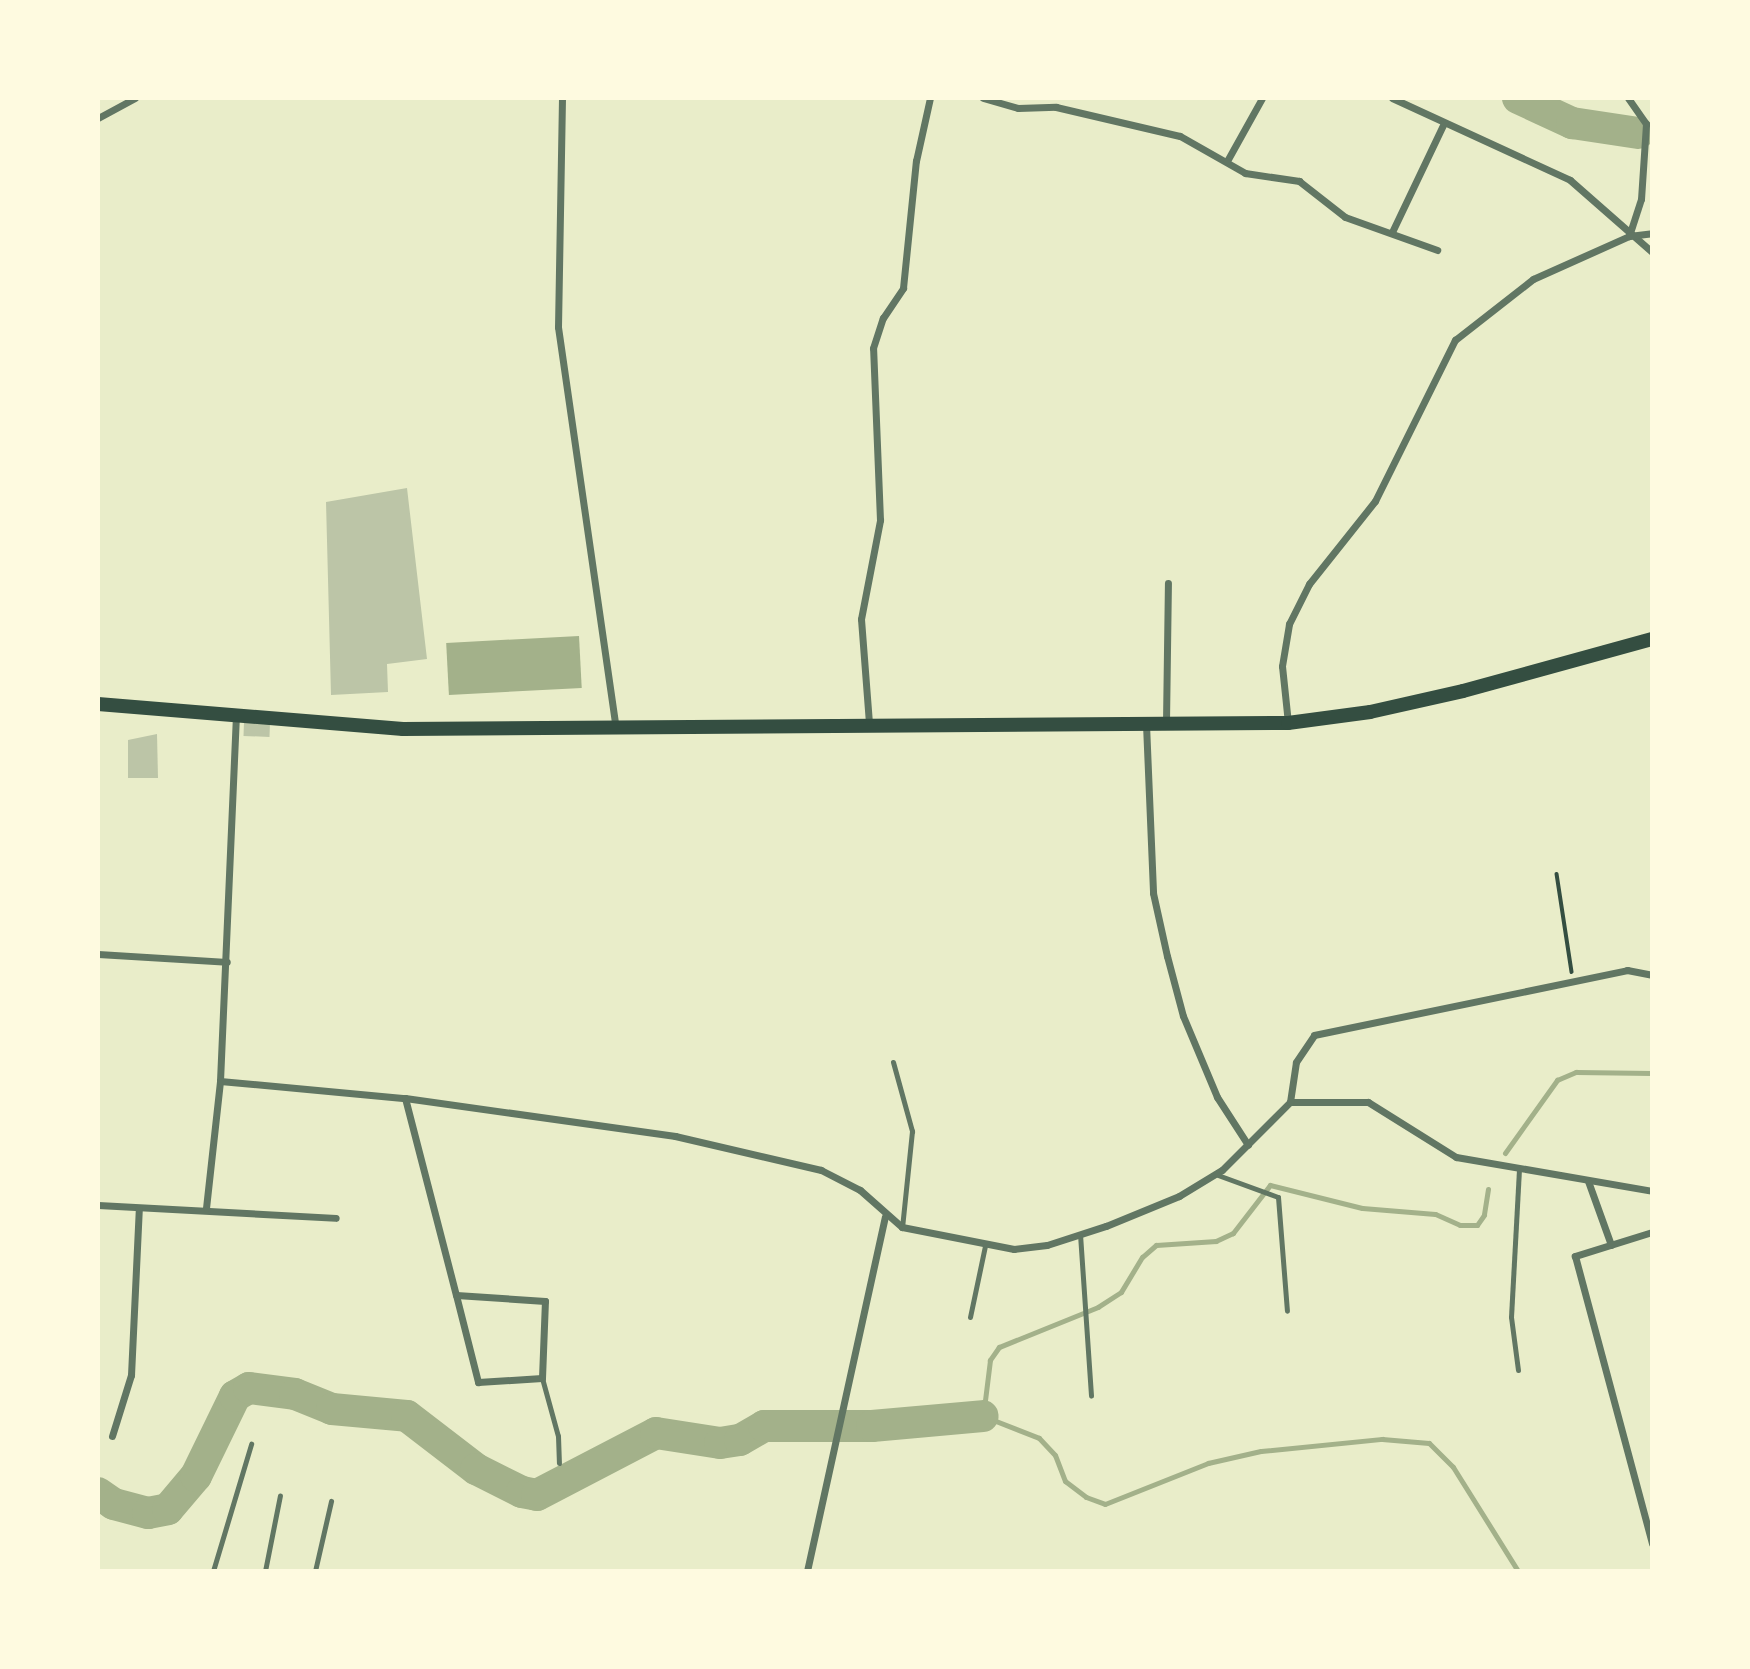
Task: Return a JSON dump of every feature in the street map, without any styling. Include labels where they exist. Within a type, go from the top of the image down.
[{"type":"main road","points":[[98,704],[402,729],[869,723],[1288,723],[1370,712],[1463,691],[1652,639]]},
{"type":"street","points":[[98,118],[135,98]]},
{"type":"street","points":[[562,98],[558,327],[615,728]]},
{"type":"street","points":[[869,723],[861,619],[880,520],[873,348],[883,318],[903,288],[916,160],[930,98]]},
{"type":"street","points":[[983,98],[1005,106],[1056,107],[1180,136],[1245,173],[1299,181],[1345,217],[1437,250]]},
{"type":"street","points":[[1227,161],[1262,98]]},
{"type":"street","points":[[1392,98],[1570,180],[1629,236],[1652,252]]},
{"type":"street","points":[[1628,98],[1646,124],[1641,199],[1629,236]]},
{"type":"street","points":[[1392,232],[1444,122]]},
{"type":"street","points":[[1288,723],[1282,666],[1289,624],[1309,584],[1375,501],[1455,340],[1533,279],[1629,236],[1652,233]]},
{"type":"street","points":[[1166,722],[1168,583]]},
{"type":"street","points":[[206,1208],[220,1081],[236,715]]},
{"type":"street","points":[[1146,723],[1151,868],[1167,956],[1184,1016],[1217,1097],[1248,1145]]},
{"type":"street","points":[[98,954],[227,962]]},
{"type":"street","points":[[220,1081],[405,1098],[675,1136],[821,1170],[860,1190],[885,1216],[902,1227],[985,1246],[1014,1249],[1080,1234],[1179,1196],[1215,1174],[1290,1102],[1296,1062],[1314,1035],[1627,970],[1652,975]]},
{"type":"street","points":[[405,1098],[478,1382],[542,1378],[545,1301],[456,1295]]},
{"type":"street","points":[[1290,1102],[1368,1102],[1456,1157],[1652,1191]]},
{"type":"street","points":[[1588,1181],[1611,1245]]},
{"type":"street","points":[[98,1205],[206,1208],[336,1218]]},
{"type":"street","points":[[112,1436],[131,1375],[139,1208]]},
{"type":"street","points":[[807,1571],[839,1414],[885,1216]]},
{"type":"street","points":[[1652,1232],[1575,1256],[1652,1544]]},
{"type":"lane","points":[[893,1062],[912,1131],[902,1227]]},
{"type":"lane","points":[[1518,1370],[1511,1317],[1519,1169]]},
{"type":"lane","points":[[1215,1174],[1278,1197],[1287,1311]]},
{"type":"lane","points":[[1080,1234],[1091,1396]]},
{"type":"lane","points":[[970,1317],[985,1246]]},
{"type":"lane","points":[[542,1378],[558,1436],[559,1463]]},
{"type":"lane","points":[[213,1571],[251,1444]]},
{"type":"lane","points":[[265,1571],[280,1495]]},
{"type":"lane","points":[[315,1571],[331,1501]]},
{"type":"path","points":[[1557,874],[1573,981]]},
{"type":"shaded area","points":[[579,636],[582,688],[449,695],[446,643]]},
{"type":"building","points":[[407,488],[427,659],[387,664],[388,692],[331,695],[326,502]]},
{"type":"building","points":[[244,722],[270,723],[269,737],[244,736]]},
{"type":"building","points":[[157,734],[158,778],[128,778],[128,740]]},
{"type":"waterway","points":[[1518,98],[1572,123],[1638,133]]},
{"type":"waterway","points":[[1505,1153],[1557,1080],[1576,1072],[1652,1073]]},
{"type":"waterway","points":[[1488,1189],[1484,1215],[1477,1225],[1460,1225],[1435,1214],[1362,1208],[1270,1185],[1233,1233],[1216,1241],[1156,1245],[1142,1257],[1121,1292],[1098,1307],[999,1347],[990,1360],[983,1416],[1039,1438],[1055,1455],[1065,1481],[1086,1497],[1105,1504],[1208,1463],[1261,1451],[1382,1439],[1429,1443],[1453,1467],[1518,1571]]},
{"type":"waterway","points":[[98,1493],[114,1504],[148,1513],[168,1509],[196,1476],[235,1396],[249,1388],[295,1394],[332,1409],[407,1416],[476,1469],[522,1492],[537,1495],[656,1433],[720,1443],[740,1440],[764,1426],[872,1426],[983,1416]]}]
